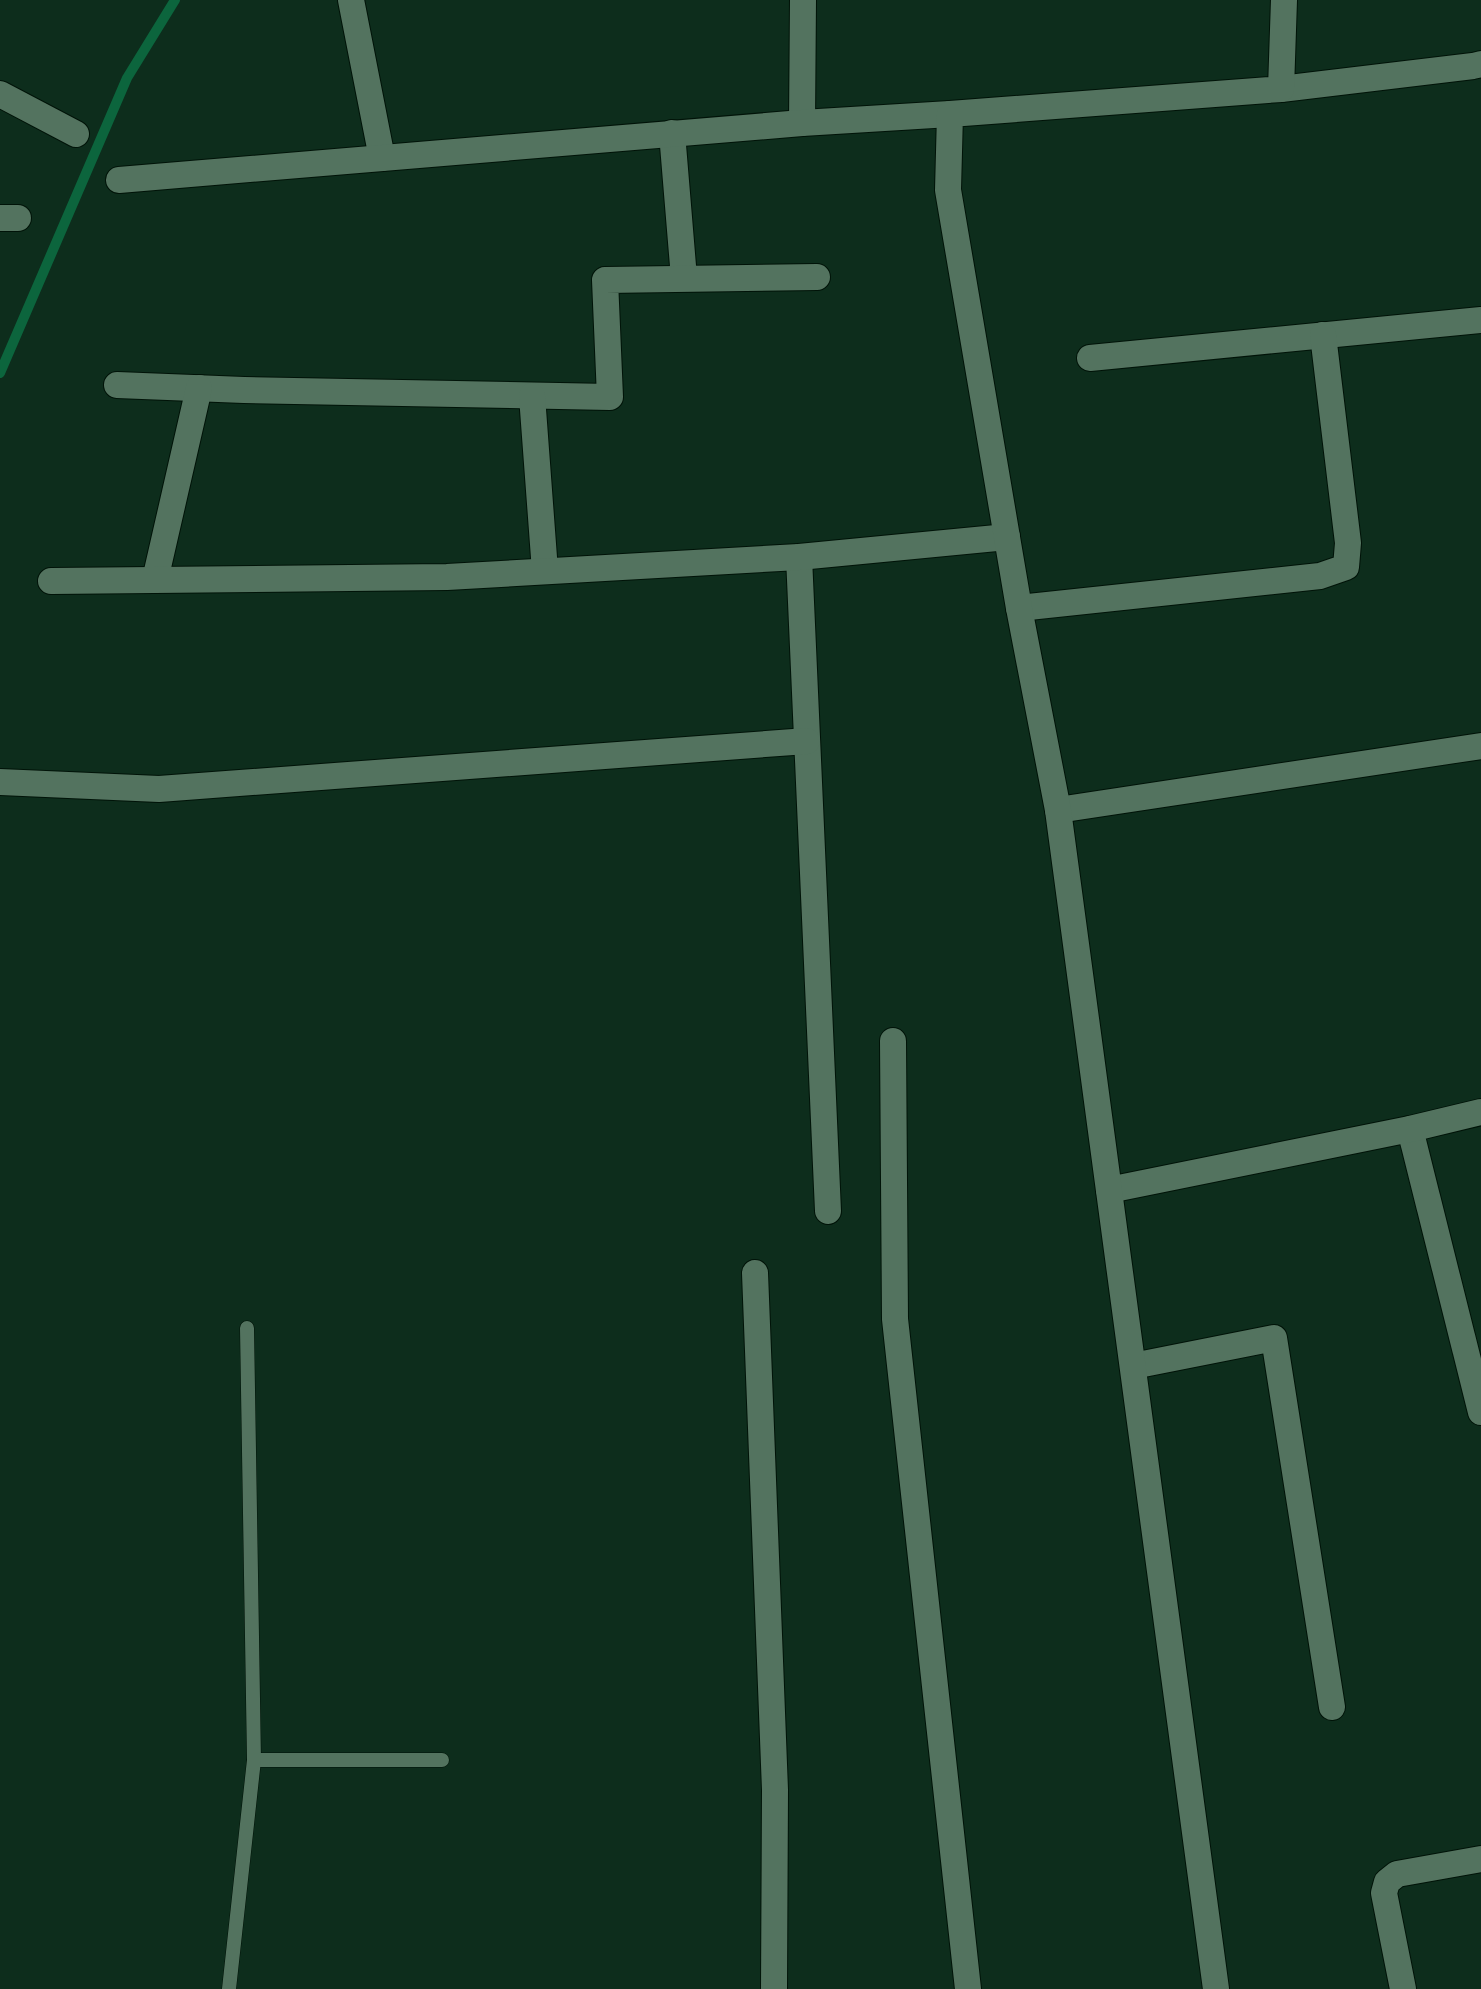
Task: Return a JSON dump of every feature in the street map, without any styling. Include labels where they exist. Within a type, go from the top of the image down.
[{"type":"street","points":[[351,0],[382,158]]},
{"type":"street","points":[[802,122],[803,0]]},
{"type":"street","points":[[1281,89],[1284,0]]},
{"type":"street","points":[[119,180],[802,122],[950,114],[1281,89],[1481,64]]},
{"type":"street","points":[[0,94],[76,134]]},
{"type":"street","points":[[950,114],[948,190],[1019,608],[1058,810],[1216,1989]]},
{"type":"street","points":[[672,134],[684,278]]},
{"type":"street","points":[[117,385],[610,397],[605,280],[818,277]]},
{"type":"street","points":[[1090,358],[1481,320]]},
{"type":"street","points":[[1019,608],[1320,576],[1346,567],[1348,543],[1323,335]]},
{"type":"street","points":[[155,580],[199,388]]},
{"type":"street","points":[[532,396],[545,571]]},
{"type":"street","points":[[51,581],[447,576],[799,557],[1007,536]]},
{"type":"street","points":[[799,557],[828,1210]]},
{"type":"street","points":[[0,782],[159,789],[808,741]]},
{"type":"street","points":[[1058,810],[1481,746]]},
{"type":"street","points":[[894,1041],[895,1319],[968,1989]]},
{"type":"street","points":[[1109,1190],[1410,1129],[1481,1112]]},
{"type":"street","points":[[1410,1129],[1481,1412]]},
{"type":"street","points":[[755,1273],[775,1790],[774,1989]]},
{"type":"street","points":[[1133,1366],[1274,1338],[1332,1707]]},
{"type":"street","points":[[1403,1989],[1384,1893],[1387,1882],[1397,1874],[1481,1859]]},
{"type":"lane","points":[[229,1989],[254,1760],[247,1328]]},
{"type":"lane","points":[[254,1760],[442,1760]]},
{"type":"waterway","points":[[0,373],[127,78],[175,0]]}]
